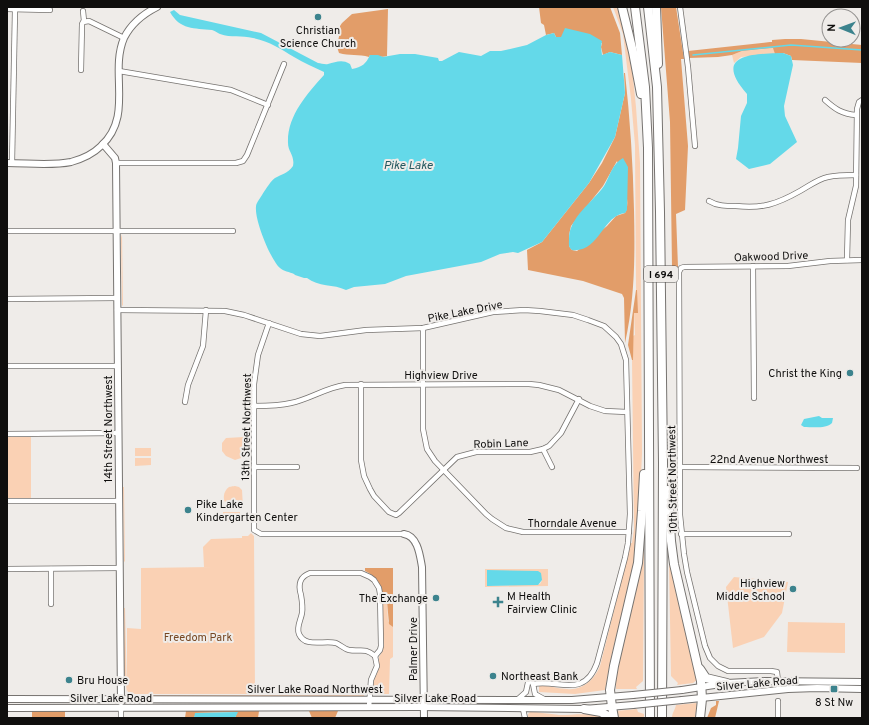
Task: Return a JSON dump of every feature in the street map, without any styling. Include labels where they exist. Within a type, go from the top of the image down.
[{"type":"highway","points":[[622,7],[634,57],[641,96],[649,213]]},
{"type":"highway","name":"I 694","points":[[635,7],[646,98],[648,142],[650,718]]},
{"type":"highway","name":"I 694","points":[[648,7],[657,87],[660,212],[663,462],[662,718]]},
{"type":"highway","points":[[656,7],[659,58],[657,87]]},
{"type":"highway","points":[[614,718],[611,697],[614,666],[638,563],[644,471],[649,441]]},
{"type":"highway","points":[[663,462],[668,481],[671,541],[674,564],[701,688],[702,698],[700,718]]},
{"type":"highway","points":[[697,664],[706,678],[727,684]]},
{"type":"highway","points":[[584,709],[601,712],[611,718]]},
{"type":"main road","points":[[9,163],[58,163],[72,161],[89,155],[103,144],[112,132],[117,117],[120,57],[124,38],[137,20],[156,7]]},
{"type":"main road","points":[[103,144],[115,158],[116,163]]},
{"type":"main road","name":"14th Street Northwest","points":[[116,163],[121,708]]},
{"type":"main road","name":"Palmer Drive","points":[[404,534],[411,535],[418,549],[422,567],[424,699]]},
{"type":"main road","name":"Silver Lake Road Northwest","points":[[7,699],[548,700],[611,697],[727,684],[779,681],[862,682]]},
{"type":"main road","name":"Silver Lake Road","points":[[7,708],[424,707],[584,709],[612,708],[779,690],[817,688],[862,689]]},
{"type":"main road","points":[[424,699],[424,718]]},
{"type":"street","points":[[680,7],[688,67],[695,146]]},
{"type":"street","points":[[7,9],[50,10]]},
{"type":"street","points":[[9,163],[14,10]]},
{"type":"street","points":[[81,70],[82,24],[84,21],[83,11]]},
{"type":"street","points":[[84,21],[89,21],[124,38]]},
{"type":"street","points":[[116,163],[236,163],[243,161],[247,156],[284,64]]},
{"type":"street","points":[[119,71],[231,90],[268,105]]},
{"type":"street","points":[[825,100],[839,112],[856,115]]},
{"type":"street","points":[[847,260],[848,220],[854,196],[856,176],[856,115],[858,106],[862,100]]},
{"type":"street","points":[[709,201],[716,205],[748,208],[761,207],[782,201],[829,177],[856,176]]},
{"type":"street","points":[[7,231],[233,231]]},
{"type":"street","name":"Oakwood Drive","points":[[682,268],[686,266],[788,266],[847,260],[862,260]]},
{"type":"street","points":[[753,266],[754,398]]},
{"type":"street","name":"10th Street Northwest","points":[[682,268],[680,272],[680,515],[681,534],[686,566],[705,646],[710,658],[718,666],[728,671],[775,671],[777,672],[779,681]]},
{"type":"street","points":[[7,299],[117,298]]},
{"type":"street","name":"Pike Lake Drive","points":[[118,310],[206,310],[234,313],[301,334],[320,336],[366,330],[423,328],[493,312],[524,310],[572,315],[604,326],[616,337],[624,352],[626,360],[630,514],[625,558],[593,673],[586,680],[576,685],[569,686],[549,682],[532,684]]},
{"type":"street","points":[[185,402],[188,385],[203,346],[206,310]]},
{"type":"street","name":"13th Street Northwest","points":[[268,323],[258,355],[254,384],[254,528],[256,532],[261,534],[404,534]]},
{"type":"street","name":"Thorndale Avenue","points":[[423,328],[423,429],[425,442],[432,458],[492,519],[502,526],[515,531],[532,533],[629,532]]},
{"type":"street","points":[[7,366],[118,366]]},
{"type":"street","name":"Highview Drive","points":[[253,406],[271,406],[291,403],[336,386],[361,384],[539,385],[559,390],[597,409],[627,412]]},
{"type":"street","name":"Robin Lane","points":[[361,384],[361,460],[364,476],[374,496],[389,512],[396,514],[399,513],[457,457],[469,453],[530,452],[543,448],[554,442],[562,433],[579,400]]},
{"type":"street","points":[[7,434],[118,433]]},
{"type":"street","points":[[543,448],[552,467]]},
{"type":"street","points":[[254,467],[297,467]]},
{"type":"street","name":"22nd Avenue Northwest","points":[[680,467],[857,468]]},
{"type":"street","points":[[7,501],[119,501]]},
{"type":"street","points":[[681,534],[789,534]]},
{"type":"street","points":[[7,569],[119,568]]},
{"type":"street","points":[[51,569],[51,604]]},
{"type":"street","points":[[369,708],[371,680],[377,666],[375,656],[366,650],[350,650],[335,643],[307,642],[298,632],[303,604],[299,584],[303,577],[310,573],[361,573],[374,580],[379,588],[380,594],[380,650],[375,656]]},
{"type":"street","points":[[517,700],[526,692],[529,678],[535,694],[548,700]]},
{"type":"street","points":[[779,681],[779,690]]},
{"type":"street","points":[[778,701],[778,718]]},
{"type":"street","name":"14th Street Northwest","points":[[121,708],[121,718]]},
{"type":"street","points":[[523,708],[525,718]]},
{"type":"green space","points":[[613,7],[619,7],[632,68],[640,163],[642,453],[638,550],[612,653],[605,690],[575,694],[539,692],[539,686],[563,689],[578,688],[591,680],[598,671],[632,543],[634,529],[632,360],[633,336],[635,335],[634,313],[637,313],[635,145],[623,34]]},
{"type":"green space","points":[[774,48],[775,54],[741,57],[734,63],[732,55],[742,51]]},
{"type":"green space","points":[[122,234],[123,305],[122,306],[121,238]]},
{"type":"green space","points":[[7,437],[31,437],[31,498],[7,498]]},
{"type":"green space","points":[[244,437],[244,451],[241,458],[235,460],[226,456],[222,451],[222,443],[226,438]]},
{"type":"green space","points":[[135,448],[151,448],[151,456],[135,456]]},
{"type":"green space","points":[[135,458],[151,458],[151,465],[135,466]]},
{"type":"green space","points":[[235,486],[242,490],[243,507],[230,506],[224,501],[224,493],[229,487]]},
{"type":"green space","points":[[123,487],[125,561],[124,562]]},
{"type":"green space","points":[[223,512],[240,512],[240,522],[223,522]]},
{"type":"green space","name":"Freedom Park","points":[[251,533],[254,536],[255,694],[129,694],[127,690],[127,628],[141,629],[141,568],[212,567],[204,567],[203,547],[211,539],[242,538],[242,536],[248,536]]},
{"type":"green space","points":[[642,548],[644,548],[643,681],[636,687],[637,689],[616,689],[616,676],[627,629]]},
{"type":"green space","points":[[671,561],[697,680],[693,683],[677,685],[678,683],[671,676],[669,562]]},
{"type":"green space","points":[[485,569],[548,569],[548,586],[485,587]],"holes":[[[487,570],[542,580],[540,584],[487,586]]]},
{"type":"green space","points":[[734,577],[788,582],[782,613],[764,637],[733,648],[726,587]]},
{"type":"green space","points":[[382,595],[385,596],[387,601],[388,621],[393,627],[393,657],[390,659],[389,694],[372,694],[374,680],[379,668],[379,657],[383,650]]},
{"type":"green space","points":[[125,608],[127,693],[124,672]]},
{"type":"green space","points":[[788,622],[845,623],[845,653],[787,652]]},
{"type":"green space","points":[[364,695],[364,696],[135,696]]},
{"type":"green space","points":[[696,703],[695,718],[672,718],[676,705]]},
{"type":"green space","points":[[637,709],[638,712],[644,714],[644,718],[617,718],[616,711]]},
{"type":"green space","points":[[530,712],[559,715],[589,714],[607,718],[528,718],[528,714]]},
{"type":"shaded area","points":[[539,7],[610,7],[620,33],[622,55],[610,52],[603,55],[601,47],[602,43],[556,37],[554,33],[546,35],[544,25],[541,23]]},
{"type":"shaded area","points":[[661,7],[676,7],[684,59],[681,59],[688,146],[685,210],[676,214],[678,267],[672,267],[670,122]]},
{"type":"shaded area","points":[[388,9],[387,56],[383,57],[370,55],[369,57],[339,53],[338,43],[340,26],[352,14]]},
{"type":"shaded area","points":[[801,39],[821,41],[821,48],[861,48],[862,45],[862,63],[792,60],[791,56],[783,53],[775,54],[773,48],[742,51],[732,55],[718,57],[689,58],[688,51],[772,42],[772,40]]},
{"type":"shaded area","points":[[624,73],[627,90],[634,193],[633,293],[625,343],[624,298],[622,294],[583,281],[528,270],[527,250],[542,242],[589,183],[602,163],[615,137],[625,93]],"holes":[[[617,161],[627,195],[627,208],[625,213],[616,216],[607,226],[577,251],[572,250],[569,246],[571,226],[603,186]]]},
{"type":"shaded area","points":[[636,290],[638,313],[634,313],[632,360],[628,345]]},
{"type":"shaded area","points":[[365,568],[393,568],[393,627],[389,624],[387,601],[385,596],[382,595],[377,581],[372,575],[365,571]]},
{"type":"shaded area","points":[[716,701],[719,701],[715,718],[707,718],[711,708],[716,705]]},
{"type":"shaded area","points":[[32,711],[65,711],[65,718],[32,718]]},
{"type":"shaded area","points":[[186,711],[259,711],[258,718],[235,718],[237,712],[196,713],[194,718],[185,718]]},
{"type":"shaded area","points":[[309,711],[338,711],[335,718],[312,718]]},
{"type":"water","name":"Pike Lake","points":[[174,10],[180,15],[261,33],[318,63],[327,64],[339,61],[350,64],[352,69],[363,65],[370,55],[378,55],[383,57],[400,54],[415,54],[438,58],[439,61],[442,61],[459,52],[481,56],[490,51],[501,51],[527,45],[546,35],[554,33],[556,37],[561,37],[565,28],[590,34],[602,41],[602,55],[610,52],[622,55],[625,93],[615,137],[589,183],[542,242],[518,253],[513,252],[500,254],[481,262],[406,276],[385,284],[354,287],[346,290],[316,283],[307,278],[283,270],[276,264],[267,247],[259,226],[256,208],[257,203],[271,182],[275,178],[287,172],[293,166],[293,159],[288,143],[291,124],[299,106],[324,75],[324,72],[280,48],[259,39],[224,35],[212,30],[193,28],[183,25],[174,18],[170,12]]},
{"type":"water","points":[[783,53],[791,56],[793,65],[784,106],[785,116],[797,142],[770,164],[749,169],[736,159],[741,116],[747,103],[747,94],[737,81],[734,71],[735,64],[740,59],[749,56]]},
{"type":"water","points":[[623,158],[628,167],[627,210],[625,213],[618,215],[611,220],[589,246],[572,250],[569,247],[569,239],[573,224],[577,217],[604,186],[616,164]]},
{"type":"water","points":[[819,416],[822,418],[833,418],[832,423],[819,427],[804,427],[801,425],[804,419]]},
{"type":"water","points":[[487,570],[538,571],[541,573],[542,580],[538,585],[487,586]]},
{"type":"water","points":[[238,712],[235,718],[194,718],[195,713]]},
{"type":"waterway","points":[[693,55],[791,45],[862,50]]},
{"type":"place","name":"Christian Science Church","points":[[318,17]]},
{"type":"place","name":"Christ the King","points":[[850,373]]},
{"type":"place","name":"Pike Lake Kindergarten Center","points":[[188,510]]},
{"type":"place","name":"Highview Middle School","points":[[793,589]]},
{"type":"place","name":"The Exchange","points":[[436,598]]},
{"type":"place","name":"M Health Fairview Clinic","points":[[498,602]]},
{"type":"place","name":"Northeast Bank","points":[[493,676]]},
{"type":"place","name":"Bru House","points":[[69,680]]},
{"type":"place","name":"8 St Nw","points":[[834,689]]}]
